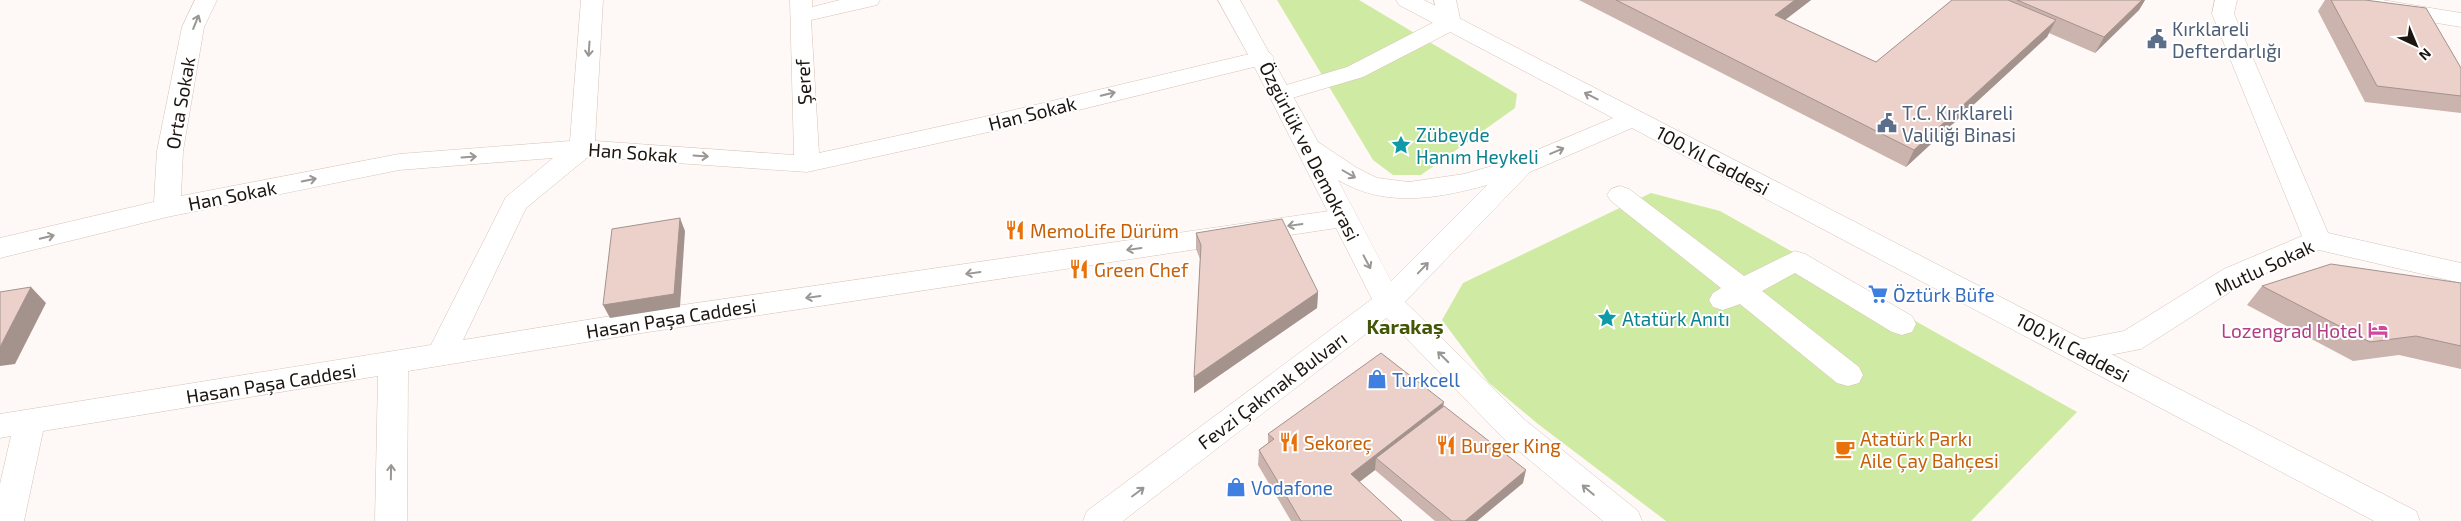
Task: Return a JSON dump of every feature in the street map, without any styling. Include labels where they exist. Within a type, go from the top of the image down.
[{"type":"street","name":"Orta Sokak","points":[[167,208],[170,151],[175,122],[193,27],[206,0]]},
{"type":"street","points":[[442,355],[515,203],[582,148],[592,0]]},
{"type":"street","points":[[800,8],[870,0]]},
{"type":"street","name":"Özgürlük ve Demokrasi","points":[[1229,0],[1282,94],[1343,218],[1388,302],[1514,428],[1626,521]]},
{"type":"street","points":[[1407,0],[1634,118]]},
{"type":"street","points":[[1445,0],[1450,23]]},
{"type":"street","points":[[2226,0],[2223,14],[2317,240]]},
{"type":"street","points":[[2342,0],[2461,20]]},
{"type":"street","name":"Şeref","points":[[800,8],[807,164]]},
{"type":"street","points":[[1282,94],[1355,72],[1450,23]]},
{"type":"street","name":"Han Sokak","points":[[0,248],[167,208],[399,162],[582,148],[807,164],[993,123],[1262,58]]},
{"type":"street","name":"Fevzi Çakmak Bulvarı","points":[[1308,147],[1370,185],[1399,190],[1469,183],[1521,166],[1634,118]]},
{"type":"street","name":"100.Yıl Caddesi","points":[[1634,118],[2404,521]]},
{"type":"street","name":"Fevzi Çakmak Bulvarı","points":[[1100,521],[1388,302],[1521,166]]},
{"type":"street","points":[[1620,195],[1733,295],[1848,375]]},
{"type":"street","name":"Hasan Paşa Caddesi","points":[[15,424],[648,321],[1343,218]]},
{"type":"street","name":"Mutlu Sokak","points":[[2078,350],[2131,341],[2234,276],[2317,240],[2461,273]]},
{"type":"street","points":[[1733,295],[1796,261],[1902,324]]},
{"type":"street","points":[[391,521],[393,364]]},
{"type":"street","points":[[8,521],[15,424]]},
{"type":"green space","points":[[1277,0],[1359,0],[1517,94],[1515,108],[1421,175],[1393,175],[1373,160]]},
{"type":"green space","points":[[1651,193],[1720,211],[2077,412],[1971,521],[1666,521],[1538,424],[1489,383],[1442,320],[1463,283]]},
{"type":"building","name":"T.C. Kırklareli Valiliği Binasi","points":[[1616,0],[1795,0],[1775,15],[1876,62],[1952,0],[2008,0],[2056,20],[1914,150]]},
{"type":"building","points":[[2017,0],[2142,0],[2104,37]]},
{"type":"building","points":[[2331,0],[2365,0],[2426,8],[2461,68],[2461,96],[2377,86]]},
{"type":"building","points":[[680,218],[674,294],[603,305],[612,229]]},
{"type":"building","points":[[1282,219],[1318,292],[1194,377],[1201,245],[1196,233]]},
{"type":"building","points":[[2331,264],[2461,283],[2461,346],[2416,336],[2370,342],[2262,286]]},
{"type":"building","points":[[31,287],[0,347],[0,292]]},
{"type":"building","points":[[1381,353],[1444,402],[1351,474],[1402,521],[1301,521],[1259,450],[1274,439],[1268,434]]},
{"type":"building","points":[[1444,406],[1526,470],[1465,521],[1452,521],[1376,458]]},
{"type":"place","name":"Kırklareli Defterdarlığı","points":[[2157,39]]},
{"type":"place","name":"T.C. Kırklareli Valiliği Binasi","points":[[1887,123]]},
{"type":"place","name":"Zübeyde Hanım Heykeli","points":[[1401,145]]},
{"type":"place","name":"MemoLife Dürüm","points":[[1015,230]]},
{"type":"place","name":"Green Chef","points":[[1079,269]]},
{"type":"place","name":"Öztürk Büfe","points":[[1878,294]]},
{"type":"place","name":"Atatürk Anıtı","points":[[1607,318]]},
{"type":"place","name":"Lozengrad Hotel","points":[[2378,330]]},
{"type":"place","name":"Turkcell","points":[[1377,379]]},
{"type":"place","name":"Sekoreç","points":[[1289,442]]},
{"type":"place","name":"Burger King","points":[[1446,445]]},
{"type":"place","name":"Atatürk Parkı Aile Çay Bahçesi","points":[[1845,449]]},
{"type":"place","name":"Vodafone","points":[[1236,487]]},
{"type":"district","name":"Karakaş","points":[[1405,326]]}]
